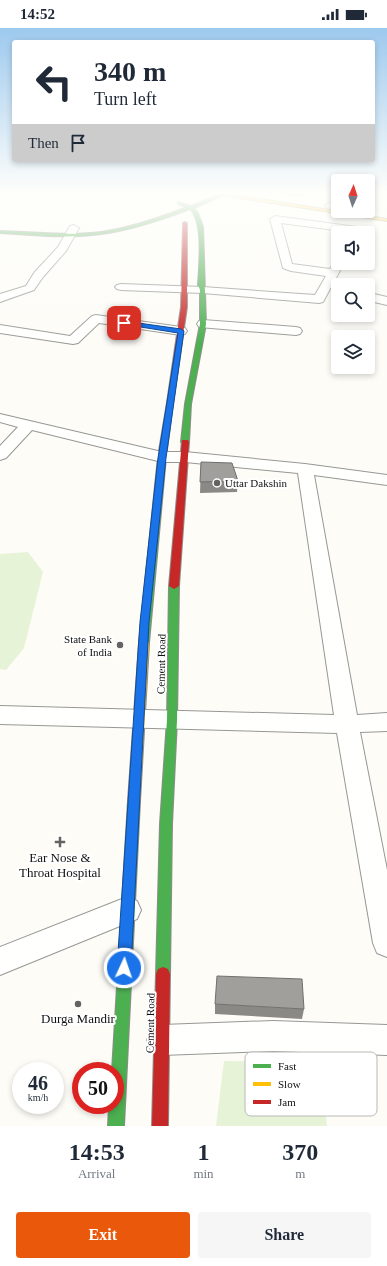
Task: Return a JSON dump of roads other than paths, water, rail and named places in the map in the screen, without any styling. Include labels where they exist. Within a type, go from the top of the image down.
[{"type":"main road","name":"Cement Road","points":[[116,1126],[144,622],[162,458],[184,307],[185,242]]},
{"type":"main road","name":"Cement Road","points":[[160,1126],[166,824],[172,720],[174,584],[188,404],[203,324],[203,290],[201,285],[199,242]]},
{"type":"street","points":[[0,298],[30,288],[38,275],[62,249],[66,242]]},
{"type":"street","points":[[280,242],[287,266],[291,268],[331,268]]},
{"type":"street","points":[[121,287],[203,290],[318,299],[335,270]]},
{"type":"street","points":[[375,298],[387,301]]},
{"type":"street","points":[[0,329],[73,340],[96,319],[181,331]]},
{"type":"street","points":[[203,324],[296,332]]},
{"type":"street","points":[[0,418],[162,458],[185,457],[387,480]]},
{"type":"street","points":[[0,455],[28,425]]},
{"type":"street","points":[[305,470],[347,724],[387,943]]},
{"type":"street","points":[[0,715],[347,724],[387,722]]},
{"type":"street","points":[[0,961],[127,910]]},
{"type":"street","points":[[162,1040],[273,1036],[387,1040]]},
{"type":"place","name":"Uttar Dakshin","points":[[217,483]]},
{"type":"place","name":"State Bank of India","points":[[120,645]]},
{"type":"place","name":"Ear Nose & Throat Hospital","points":[[60,842]]},
{"type":"place","name":"Durga Mandir","points":[[78,1004]]}]
